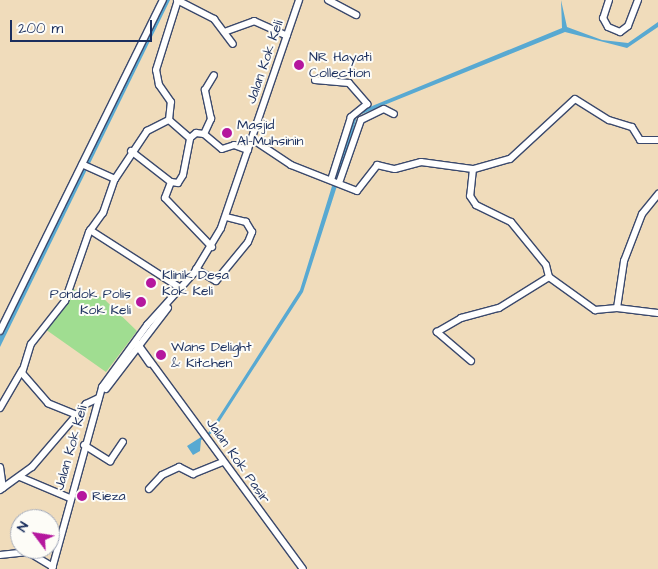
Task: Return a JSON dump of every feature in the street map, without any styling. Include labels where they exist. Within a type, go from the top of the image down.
[{"type":"street","points":[[0,331],[86,166],[163,0]]},
{"type":"street","points":[[169,120],[171,102],[159,85],[156,70],[177,0],[207,14],[227,31],[232,44]]},
{"type":"street","name":"Jalan Kok Keli","points":[[125,356],[146,334],[212,247],[226,217],[300,0]]},
{"type":"street","points":[[328,0],[356,15]]},
{"type":"street","points":[[609,0],[603,18],[608,27],[620,32],[628,26],[638,0]]},
{"type":"street","points":[[227,31],[254,21],[287,36]]},
{"type":"street","points":[[204,134],[211,120],[205,90],[214,75]]},
{"type":"street","points":[[315,80],[349,84],[367,104],[351,117],[331,180]]},
{"type":"street","points":[[252,139],[287,163],[360,190],[377,164],[394,169],[421,162],[474,169],[510,159],[578,100],[608,120],[632,127],[640,140],[658,140]]},
{"type":"street","points":[[338,183],[361,120],[384,109],[394,114]]},
{"type":"street","points":[[169,120],[190,138]]},
{"type":"street","points":[[0,408],[23,368],[31,344],[63,306],[90,230],[103,213],[115,179],[131,151],[153,126],[169,120]]},
{"type":"street","points":[[131,151],[171,182],[180,182],[185,171],[190,138],[197,132],[204,134],[222,149],[234,145],[248,150]]},
{"type":"street","points":[[86,166],[115,179]]},
{"type":"street","points":[[474,169],[472,200],[482,210],[512,222],[545,263],[549,277],[585,306],[658,313]]},
{"type":"street","points":[[171,182],[165,199],[212,247]]},
{"type":"street","points":[[617,308],[624,261],[642,214],[658,194]]},
{"type":"street","points":[[196,269],[216,281],[248,242],[252,232],[246,222],[226,217]]},
{"type":"street","points":[[90,230],[180,291]]},
{"type":"street","points":[[471,361],[436,332],[461,318],[499,308],[549,277]]},
{"type":"street","name":"Jalan Kok Keli","points":[[52,568],[84,445],[100,395],[147,325],[180,291]]},
{"type":"street","points":[[137,344],[147,325]]},
{"type":"street","points":[[125,356],[136,353],[147,355],[146,334]]},
{"type":"street","name":"Jalan Kok Pasir","points":[[137,344],[147,355],[223,462],[303,569]]},
{"type":"street","points":[[23,368],[24,377],[43,399],[77,415]]},
{"type":"street","points":[[0,467],[1,489],[20,477],[77,415],[100,395]]},
{"type":"street","points":[[84,445],[110,460],[123,442]]},
{"type":"street","points":[[149,489],[162,474],[179,467],[193,474],[223,462]]},
{"type":"street","points":[[20,477],[70,498]]},
{"type":"street","points":[[0,555],[28,552],[52,568]]},
{"type":"green space","points":[[73,289],[102,297],[137,331],[106,372],[45,329],[64,309]]},
{"type":"water","points":[[167,0],[170,0],[0,347],[0,336]]},
{"type":"water","points":[[561,0],[567,27],[602,40],[628,43],[658,22],[658,27],[627,48],[565,32],[357,116],[344,164],[303,292],[212,433],[201,440],[200,451],[193,455],[187,446],[209,432],[300,290],[353,118],[360,111],[562,28]]},
{"type":"place","name":"NR Hayati Collection","points":[[299,65]]},
{"type":"place","name":"Masjid Al-Muhsinin","points":[[227,133]]},
{"type":"place","name":"Klinik Desa Kok Keli","points":[[151,283]]},
{"type":"place","name":"Pondok Polis Kok Keli","points":[[141,302]]},
{"type":"place","name":"Wans Delight & Kitchen","points":[[161,355]]},
{"type":"place","name":"Rieza","points":[[82,496]]}]
